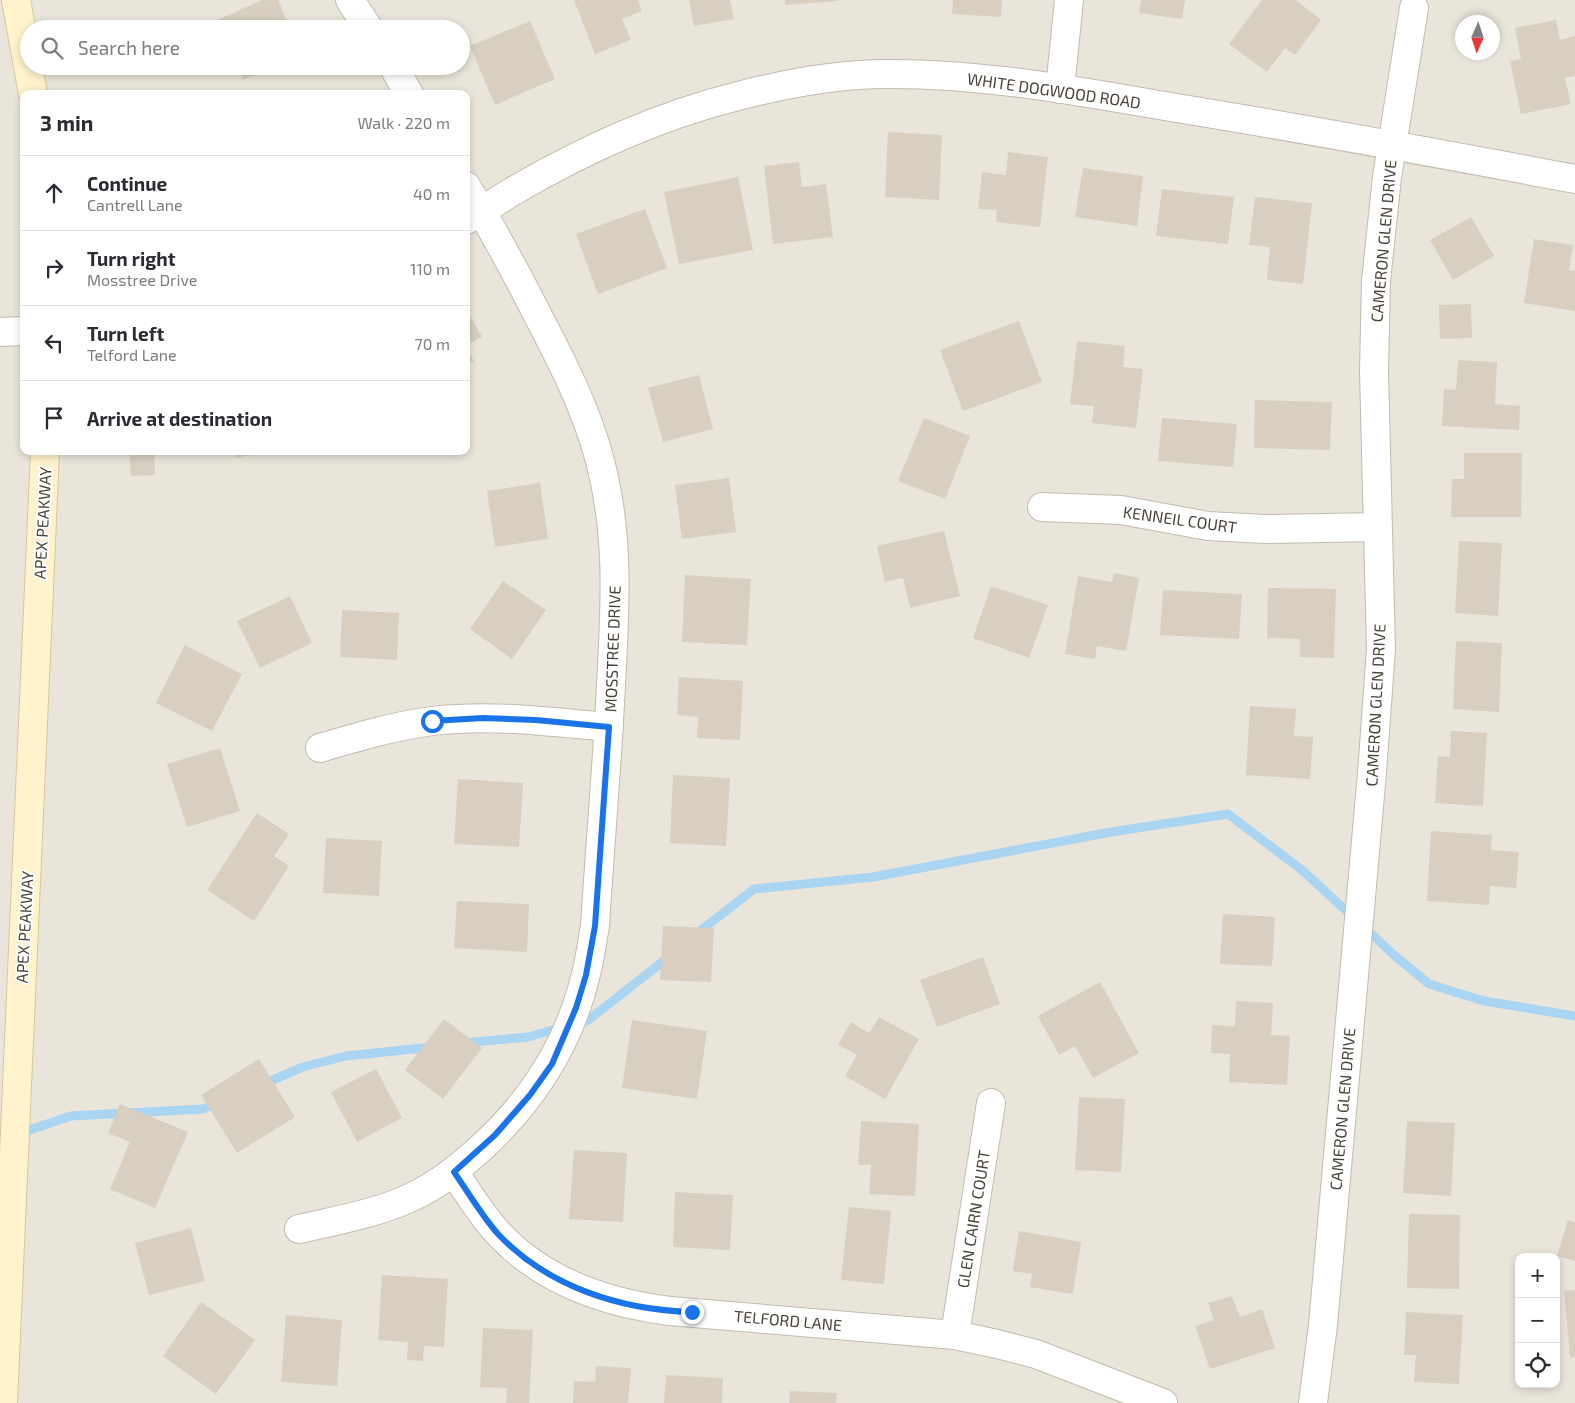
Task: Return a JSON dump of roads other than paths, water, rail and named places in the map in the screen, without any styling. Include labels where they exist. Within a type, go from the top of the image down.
[{"type":"main road","points":[[16,0],[20,22]]},
{"type":"main road","points":[[30,75],[32,90]]},
{"type":"main road","name":"APEX PEAKWAY","points":[[3,1403],[45,455]]},
{"type":"street","points":[[350,0],[363,20]]},
{"type":"street","points":[[1060,89],[1069,0]]},
{"type":"street","name":"CAMERON GLEN DRIVE","points":[[1313,1403],[1323,1325],[1372,772],[1381,649],[1374,371],[1376,281],[1387,177],[1414,8]]},
{"type":"street","name":"WHITE DOGWOOD ROAD","points":[[474,216],[541,176],[582,154],[634,130],[727,99],[778,87],[825,79],[878,74],[935,75],[989,79],[1060,89],[1392,144],[1575,179]]},
{"type":"street","points":[[398,75],[408,90]]},
{"type":"street","name":"MOSSTREE DRIVE","points":[[298,1229],[380,1209],[418,1194],[454,1172],[495,1135],[530,1095],[552,1064],[576,1008],[586,975],[595,926],[609,727],[615,563],[610,511],[600,462],[586,416],[562,362],[474,216],[470,201]]},
{"type":"street","points":[[0,332],[20,331]]},
{"type":"street","name":"KENNEIL COURT","points":[[1042,507],[1121,510],[1208,526],[1264,529],[1377,527]]},
{"type":"street","points":[[320,748],[370,732],[432,721],[483,718],[536,720],[609,727]]},
{"type":"street","name":"GLEN CAIRN COURT","points":[[955,1335],[991,1103]]},
{"type":"street","name":"TELFORD LANE","points":[[454,1172],[497,1232],[516,1251],[550,1275],[608,1300],[670,1311],[955,1335],[1036,1354],[1163,1403]]},
{"type":"waterway","points":[[695,935],[754,889],[873,877],[1111,832],[1228,814],[1302,870],[1353,917]]},
{"type":"waterway","points":[[1363,926],[1429,984],[1484,1001],[1575,1016]]},
{"type":"waterway","points":[[576,1024],[587,1021],[670,956]]},
{"type":"waterway","points":[[463,1043],[528,1037],[563,1027]]},
{"type":"waterway","points":[[261,1085],[303,1067],[346,1056],[432,1047]]},
{"type":"waterway","points":[[0,1140],[71,1116],[203,1109],[219,1102]]}]
